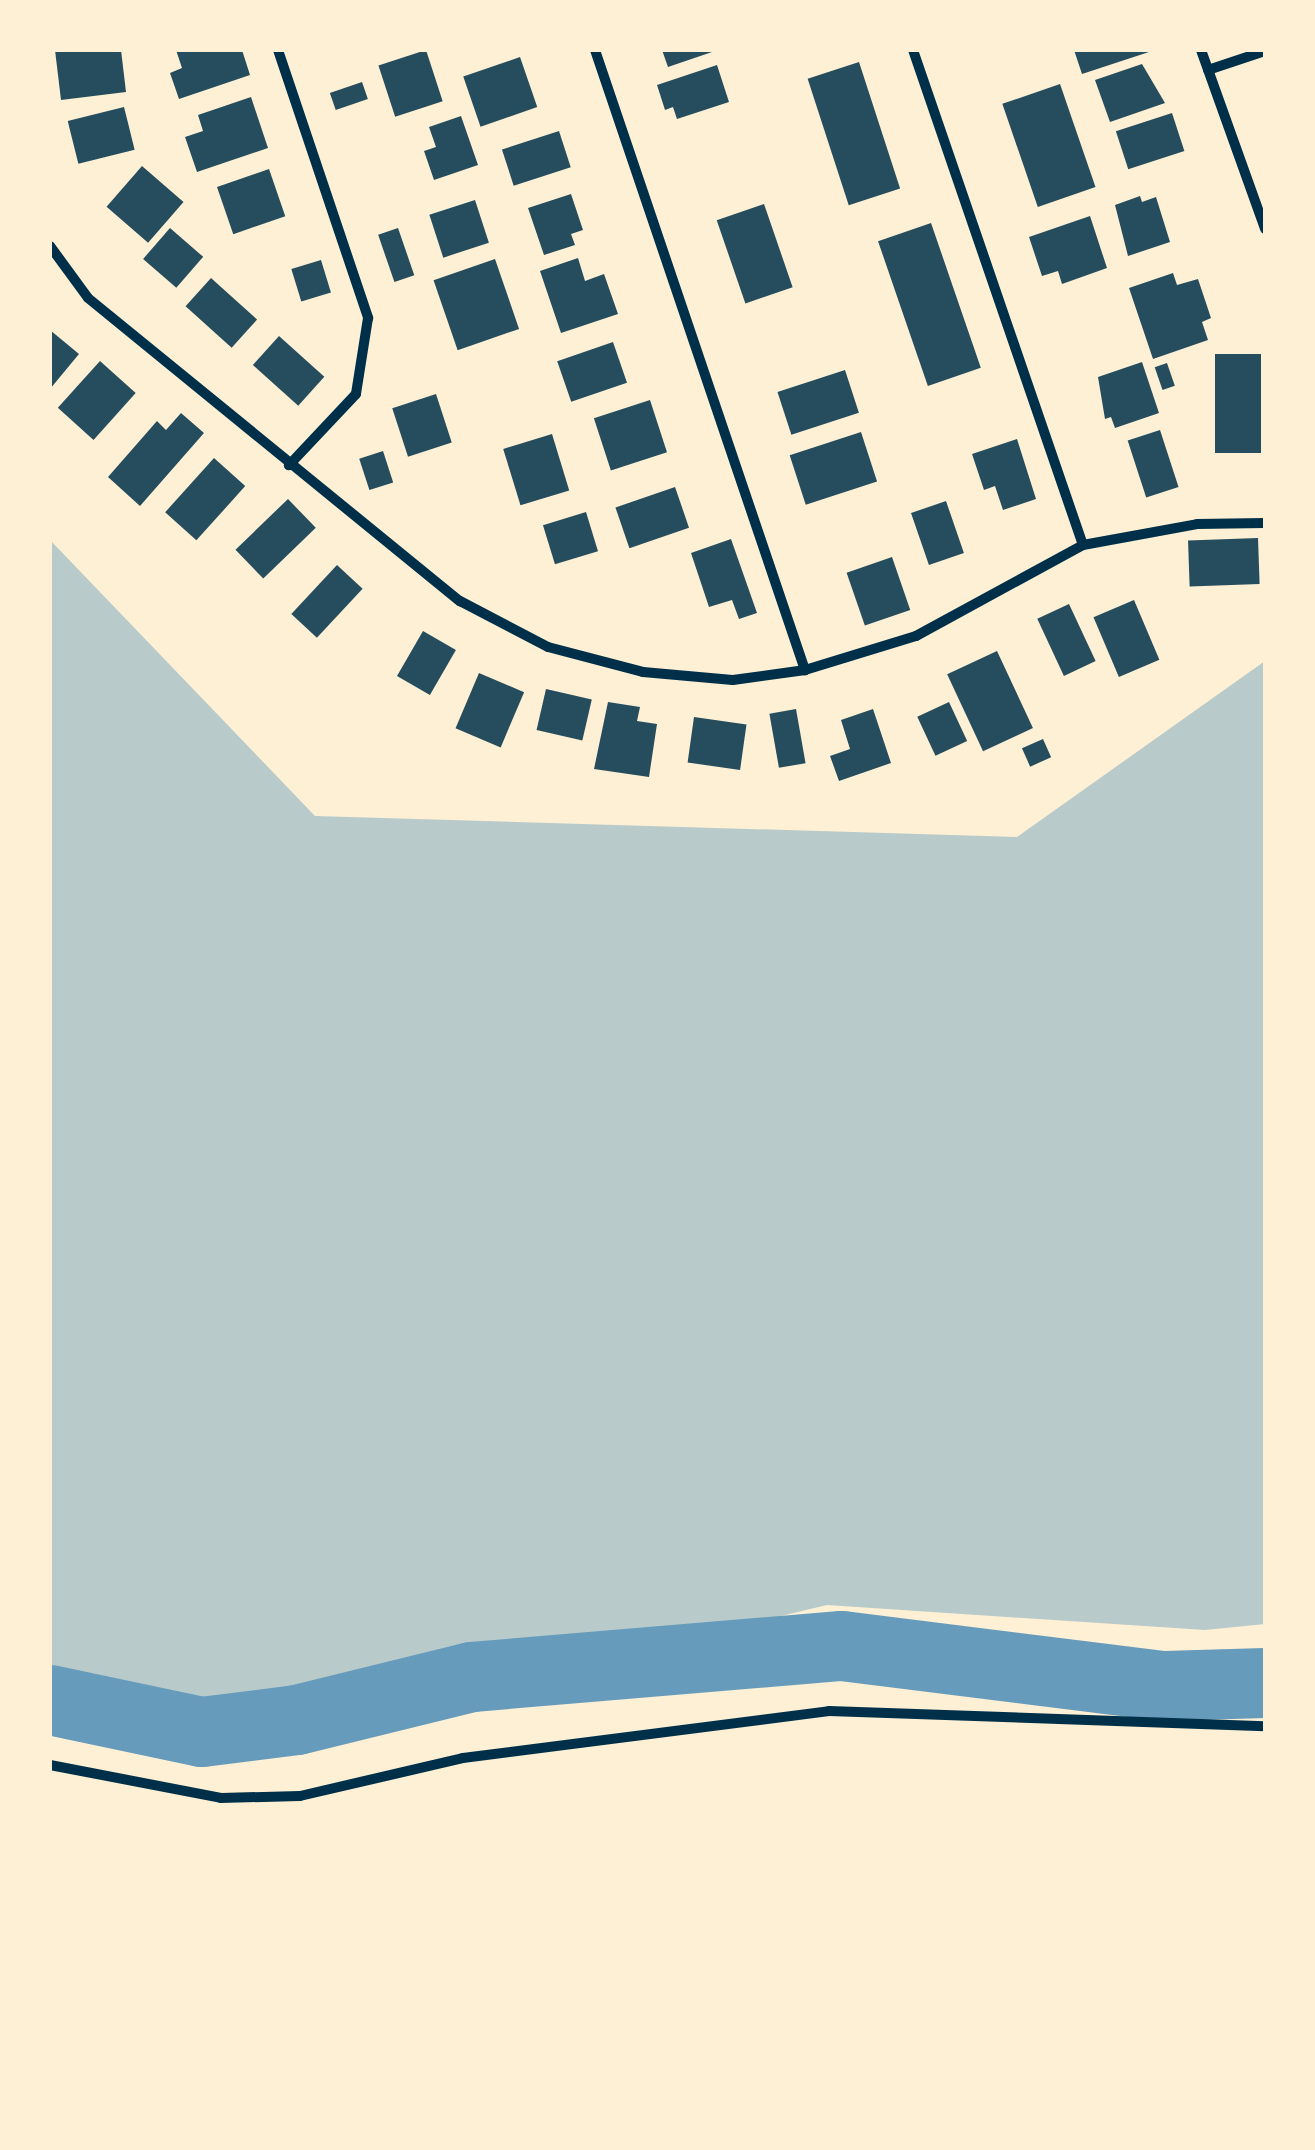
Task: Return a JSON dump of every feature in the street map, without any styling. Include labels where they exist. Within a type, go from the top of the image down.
[{"type":"street","points":[[278,50],[368,318],[356,394],[290,465]]},
{"type":"street","points":[[595,50],[805,670]]},
{"type":"street","points":[[913,50],[1083,545]]},
{"type":"street","points":[[1200,50],[1265,229]]},
{"type":"street","points":[[1208,70],[1265,50]]},
{"type":"street","points":[[50,246],[88,298],[460,601],[548,648],[643,672],[715,679],[805,670],[916,636],[1083,545],[1197,524],[1265,523]]},
{"type":"street","points":[[50,1765],[221,1798],[300,1796],[463,1758],[829,1712],[1265,1726]]},
{"type":"shaded area","points":[[50,540],[315,816],[1017,837],[1265,661],[1265,1624],[1205,1630],[827,1605],[356,1718],[114,1729],[50,1713]]},
{"type":"building","points":[[55,50],[121,50],[126,92],[61,100]]},
{"type":"building","points":[[176,50],[242,50],[250,75],[179,99],[170,73],[182,68]]},
{"type":"building","points":[[426,50],[443,101],[395,117],[378,65]]},
{"type":"building","points":[[662,50],[715,50],[715,51],[668,67]]},
{"type":"building","points":[[1074,50],[1152,50],[1152,51],[1082,74]]},
{"type":"building","points":[[520,57],[537,107],[481,127],[463,77]]},
{"type":"building","points":[[859,62],[900,188],[849,205],[808,79]]},
{"type":"building","points":[[1142,64],[1165,103],[1110,122],[1095,80]]},
{"type":"building","points":[[717,65],[729,102],[677,119],[673,107],[665,110],[657,85]]},
{"type":"building","points":[[362,82],[368,99],[336,110],[330,93]]},
{"type":"building","points":[[1060,84],[1095,187],[1038,207],[1002,104]]},
{"type":"building","points":[[251,97],[268,148],[197,172],[185,137],[203,131],[198,115]]},
{"type":"building","points":[[124,107],[135,150],[78,164],[68,121]]},
{"type":"building","points":[[1172,113],[1184,151],[1128,169],[1116,131]]},
{"type":"building","points":[[461,116],[478,165],[434,180],[424,151],[436,147],[429,127]]},
{"type":"building","points":[[559,131],[571,167],[514,186],[502,150]]},
{"type":"building","points":[[142,166],[184,202],[148,243],[107,207]]},
{"type":"building","points":[[269,169],[285,216],[233,234],[217,187]]},
{"type":"building","points":[[571,194],[583,230],[571,234],[575,245],[544,255],[528,208]]},
{"type":"building","points":[[1140,196],[1142,202],[1156,197],[1170,242],[1128,256],[1115,205]]},
{"type":"building","points":[[475,200],[489,243],[443,258],[429,215]]},
{"type":"building","points":[[764,204],[793,287],[745,303],[717,220]]},
{"type":"building","points":[[1090,216],[1107,268],[1062,284],[1058,271],[1042,276],[1029,237]]},
{"type":"building","points":[[931,223],[981,368],[928,386],[878,241]]},
{"type":"building","points":[[170,228],[203,257],[176,288],[143,259]]},
{"type":"building","points":[[398,228],[414,275],[394,282],[378,235]]},
{"type":"building","points":[[578,258],[585,281],[604,274],[618,314],[561,333],[540,271]]},
{"type":"building","points":[[495,259],[519,329],[458,350],[434,280]]},
{"type":"building","points":[[321,260],[331,293],[301,302],[291,269]]},
{"type":"building","points":[[1173,273],[1177,285],[1198,279],[1211,318],[1202,322],[1208,340],[1153,359],[1129,288]]},
{"type":"building","points":[[211,278],[257,319],[232,348],[186,306]]},
{"type":"building","points":[[50,330],[79,354],[50,389]]},
{"type":"building","points":[[279,336],[324,377],[298,406],[253,365]]},
{"type":"building","points":[[613,342],[627,383],[571,402],[557,361]]},
{"type":"building","points":[[1215,354],[1261,354],[1261,453],[1215,453]]},
{"type":"building","points":[[100,361],[136,393],[94,440],[58,408]]},
{"type":"building","points":[[1142,362],[1159,413],[1115,428],[1111,417],[1105,419],[1098,377]]},
{"type":"building","points":[[1167,363],[1175,386],[1163,390],[1155,367]]},
{"type":"building","points":[[845,370],[859,413],[791,435],[777,392]]},
{"type":"building","points":[[436,394],[452,443],[408,457],[392,408]]},
{"type":"building","points":[[650,400],[667,452],[611,471],[594,418]]},
{"type":"building","points":[[181,413],[204,433],[140,506],[108,477],[157,421],[166,430]]},
{"type":"building","points":[[1160,430],[1179,487],[1146,498],[1128,441]]},
{"type":"building","points":[[861,432],[877,481],[806,505],[790,455]]},
{"type":"building","points":[[552,434],[569,490],[520,505],[503,449]]},
{"type":"building","points":[[1017,439],[1036,499],[1003,510],[995,486],[984,490],[972,454]]},
{"type":"building","points":[[383,451],[393,482],[369,490],[359,459]]},
{"type":"building","points":[[214,458],[245,486],[196,540],[165,512]]},
{"type":"building","points":[[675,487],[689,528],[629,548],[615,508]]},
{"type":"building","points":[[288,499],[316,528],[263,578],[235,550]]},
{"type":"building","points":[[946,501],[964,553],[929,565],[911,513]]},
{"type":"building","points":[[586,512],[598,551],[555,564],[543,525]]},
{"type":"building","points":[[1258,538],[1260,584],[1190,586],[1188,540]]},
{"type":"building","points":[[731,539],[757,613],[739,619],[732,600],[709,607],[691,553]]},
{"type":"building","points":[[892,557],[910,610],[865,626],[847,573]]},
{"type":"building","points":[[337,565],[363,589],[317,638],[291,614]]},
{"type":"building","points":[[1134,600],[1159,660],[1119,677],[1093,617]]},
{"type":"building","points":[[1069,604],[1096,661],[1064,676],[1037,619]]},
{"type":"building","points":[[423,631],[456,650],[430,695],[397,676]]},
{"type":"building","points":[[997,651],[1033,728],[983,751],[947,674]]},
{"type":"building","points":[[479,673],[524,692],[501,747],[456,728]]},
{"type":"building","points":[[546,689],[592,700],[582,740],[537,730]]},
{"type":"building","points":[[608,702],[640,707],[637,721],[657,724],[649,777],[594,769]]},
{"type":"building","points":[[949,702],[967,741],[935,756],[917,717]]},
{"type":"building","points":[[796,709],[806,763],[779,768],[769,714]]},
{"type":"building","points":[[873,709],[891,763],[839,781],[830,756],[850,749],[841,720]]},
{"type":"building","points":[[694,717],[746,724],[740,770],[688,763]]},
{"type":"building","points":[[1043,739],[1051,757],[1030,767],[1022,748]]},
{"type":"waterway","points":[[50,1700],[202,1732],[297,1720],[472,1677],[842,1646],[1165,1686],[1265,1683]]}]
